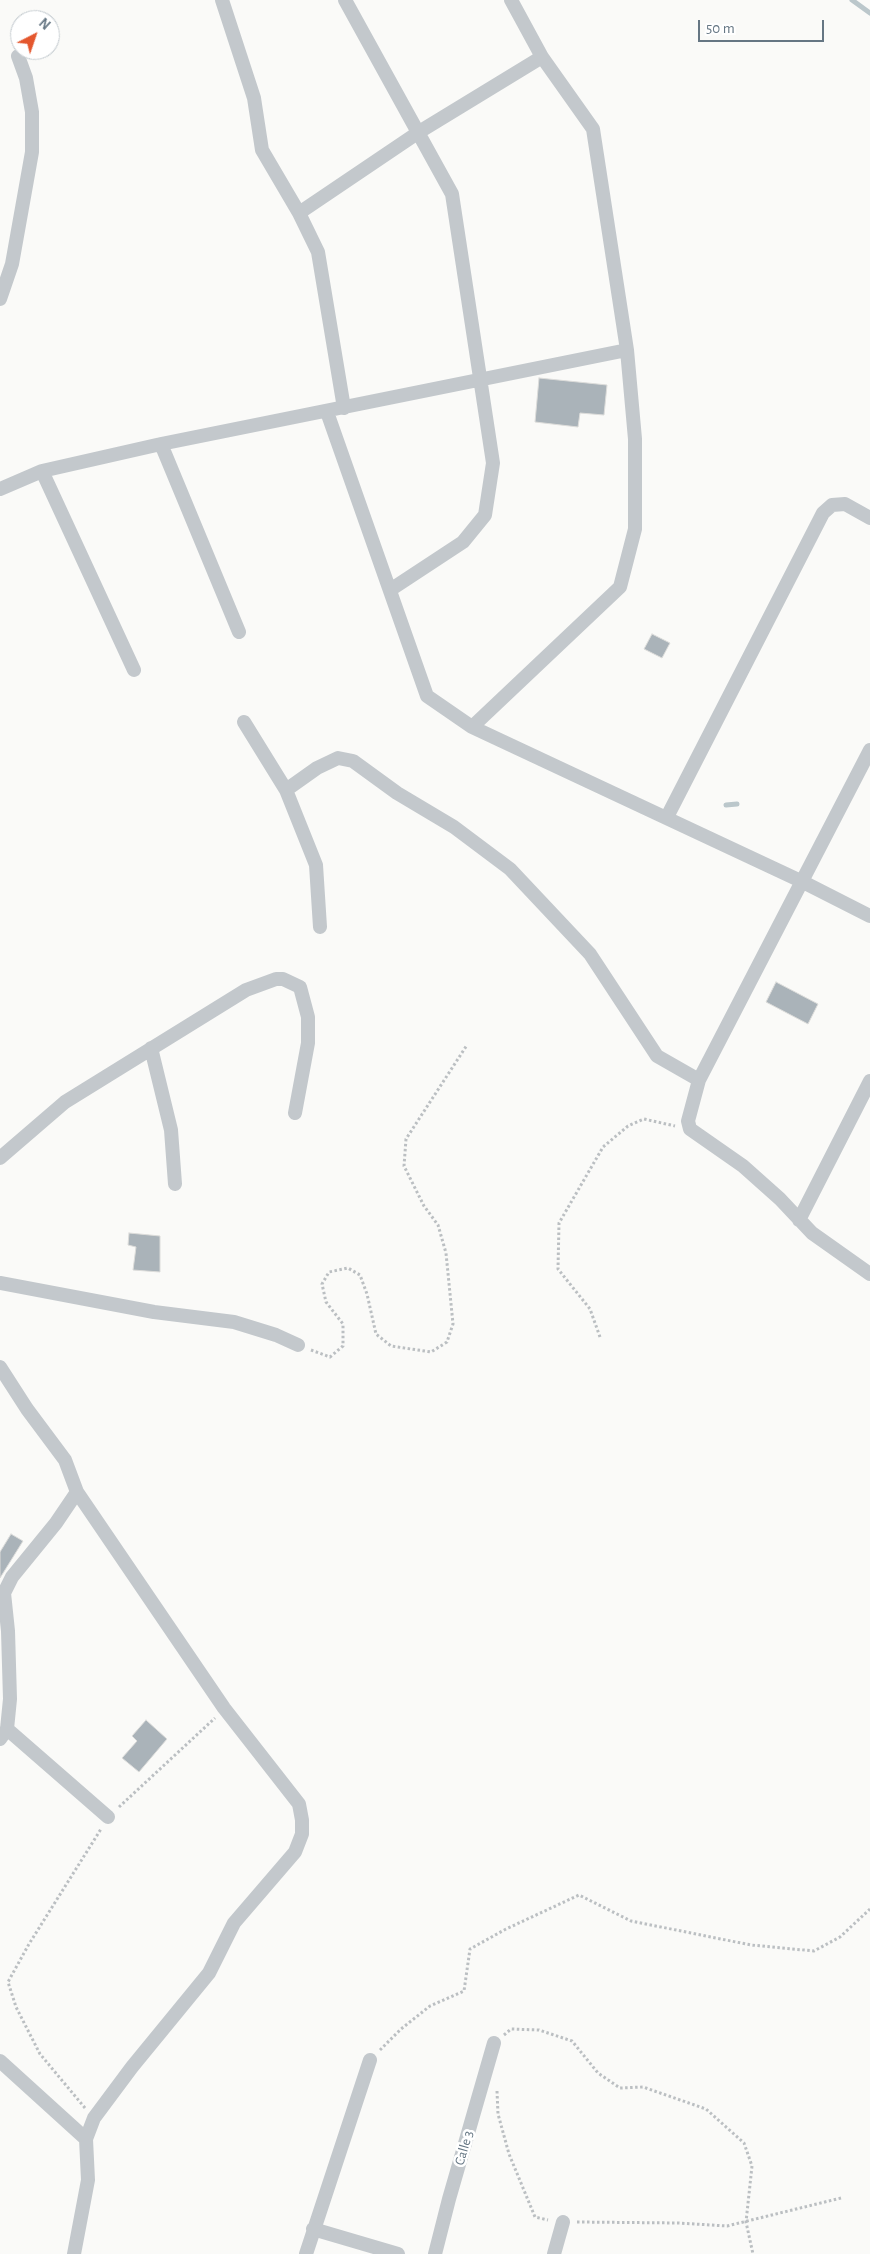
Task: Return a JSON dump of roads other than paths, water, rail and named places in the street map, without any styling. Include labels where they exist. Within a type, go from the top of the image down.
[{"type":"street","points":[[222,0],[254,98],[262,150],[299,214],[318,252],[344,408]]},
{"type":"street","points":[[346,0],[452,194],[493,463],[486,514],[463,542],[390,590]]},
{"type":"street","points":[[472,727],[620,587],[635,529],[635,439],[626,350],[593,129],[542,57],[511,0]]},
{"type":"street","points":[[299,214],[419,132],[542,57]]},
{"type":"street","points":[[0,299],[12,264],[32,152],[32,112],[26,78],[19,60]]},
{"type":"street","points":[[0,489],[42,471],[162,444],[626,350]]},
{"type":"street","points":[[327,412],[428,696],[472,727],[666,817],[870,916]]},
{"type":"street","points":[[162,444],[239,632]]},
{"type":"street","points":[[42,471],[134,670]]},
{"type":"street","points":[[666,817],[823,513],[832,505],[845,504],[870,518]]},
{"type":"street","points":[[244,722],[286,790],[316,865],[320,927]]},
{"type":"street","points":[[870,750],[699,1080],[688,1121],[690,1129],[744,1166],[812,1233],[870,1274]]},
{"type":"street","points":[[286,790],[317,768],[338,758],[353,762],[397,793],[454,827],[510,869],[578,940],[590,954],[657,1056],[699,1080]]},
{"type":"street","points":[[0,1158],[65,1102],[246,990],[283,979],[300,987],[308,1017],[308,1043],[295,1113]]},
{"type":"street","points":[[151,1048],[171,1130],[175,1184]]},
{"type":"street","points":[[800,1220],[870,1081]]},
{"type":"street","points":[[0,1283],[154,1312],[234,1322],[276,1335],[298,1345]]},
{"type":"street","points":[[0,1366],[26,1409],[65,1460],[77,1492],[224,1708],[299,1804],[302,1820],[302,1834],[295,1852],[234,1923],[209,1973],[132,2067],[94,2118],[86,2139],[88,2180],[74,2254]]},
{"type":"street","points":[[77,1492],[56,1523],[12,1577],[4,1593],[8,1631],[10,1699],[4,1734],[108,1818]]},
{"type":"street","name":"Calle 3","points":[[435,2254],[494,2043]]},
{"type":"street","points":[[306,2254],[370,2060]]},
{"type":"street","points":[[0,2062],[86,2139]]},
{"type":"street","points":[[554,2254],[563,2222]]},
{"type":"street","points":[[313,2229],[398,2254]]},
{"type":"waterway","points":[[852,0],[870,13]]},
{"type":"waterway","points":[[726,805],[737,804]]}]
